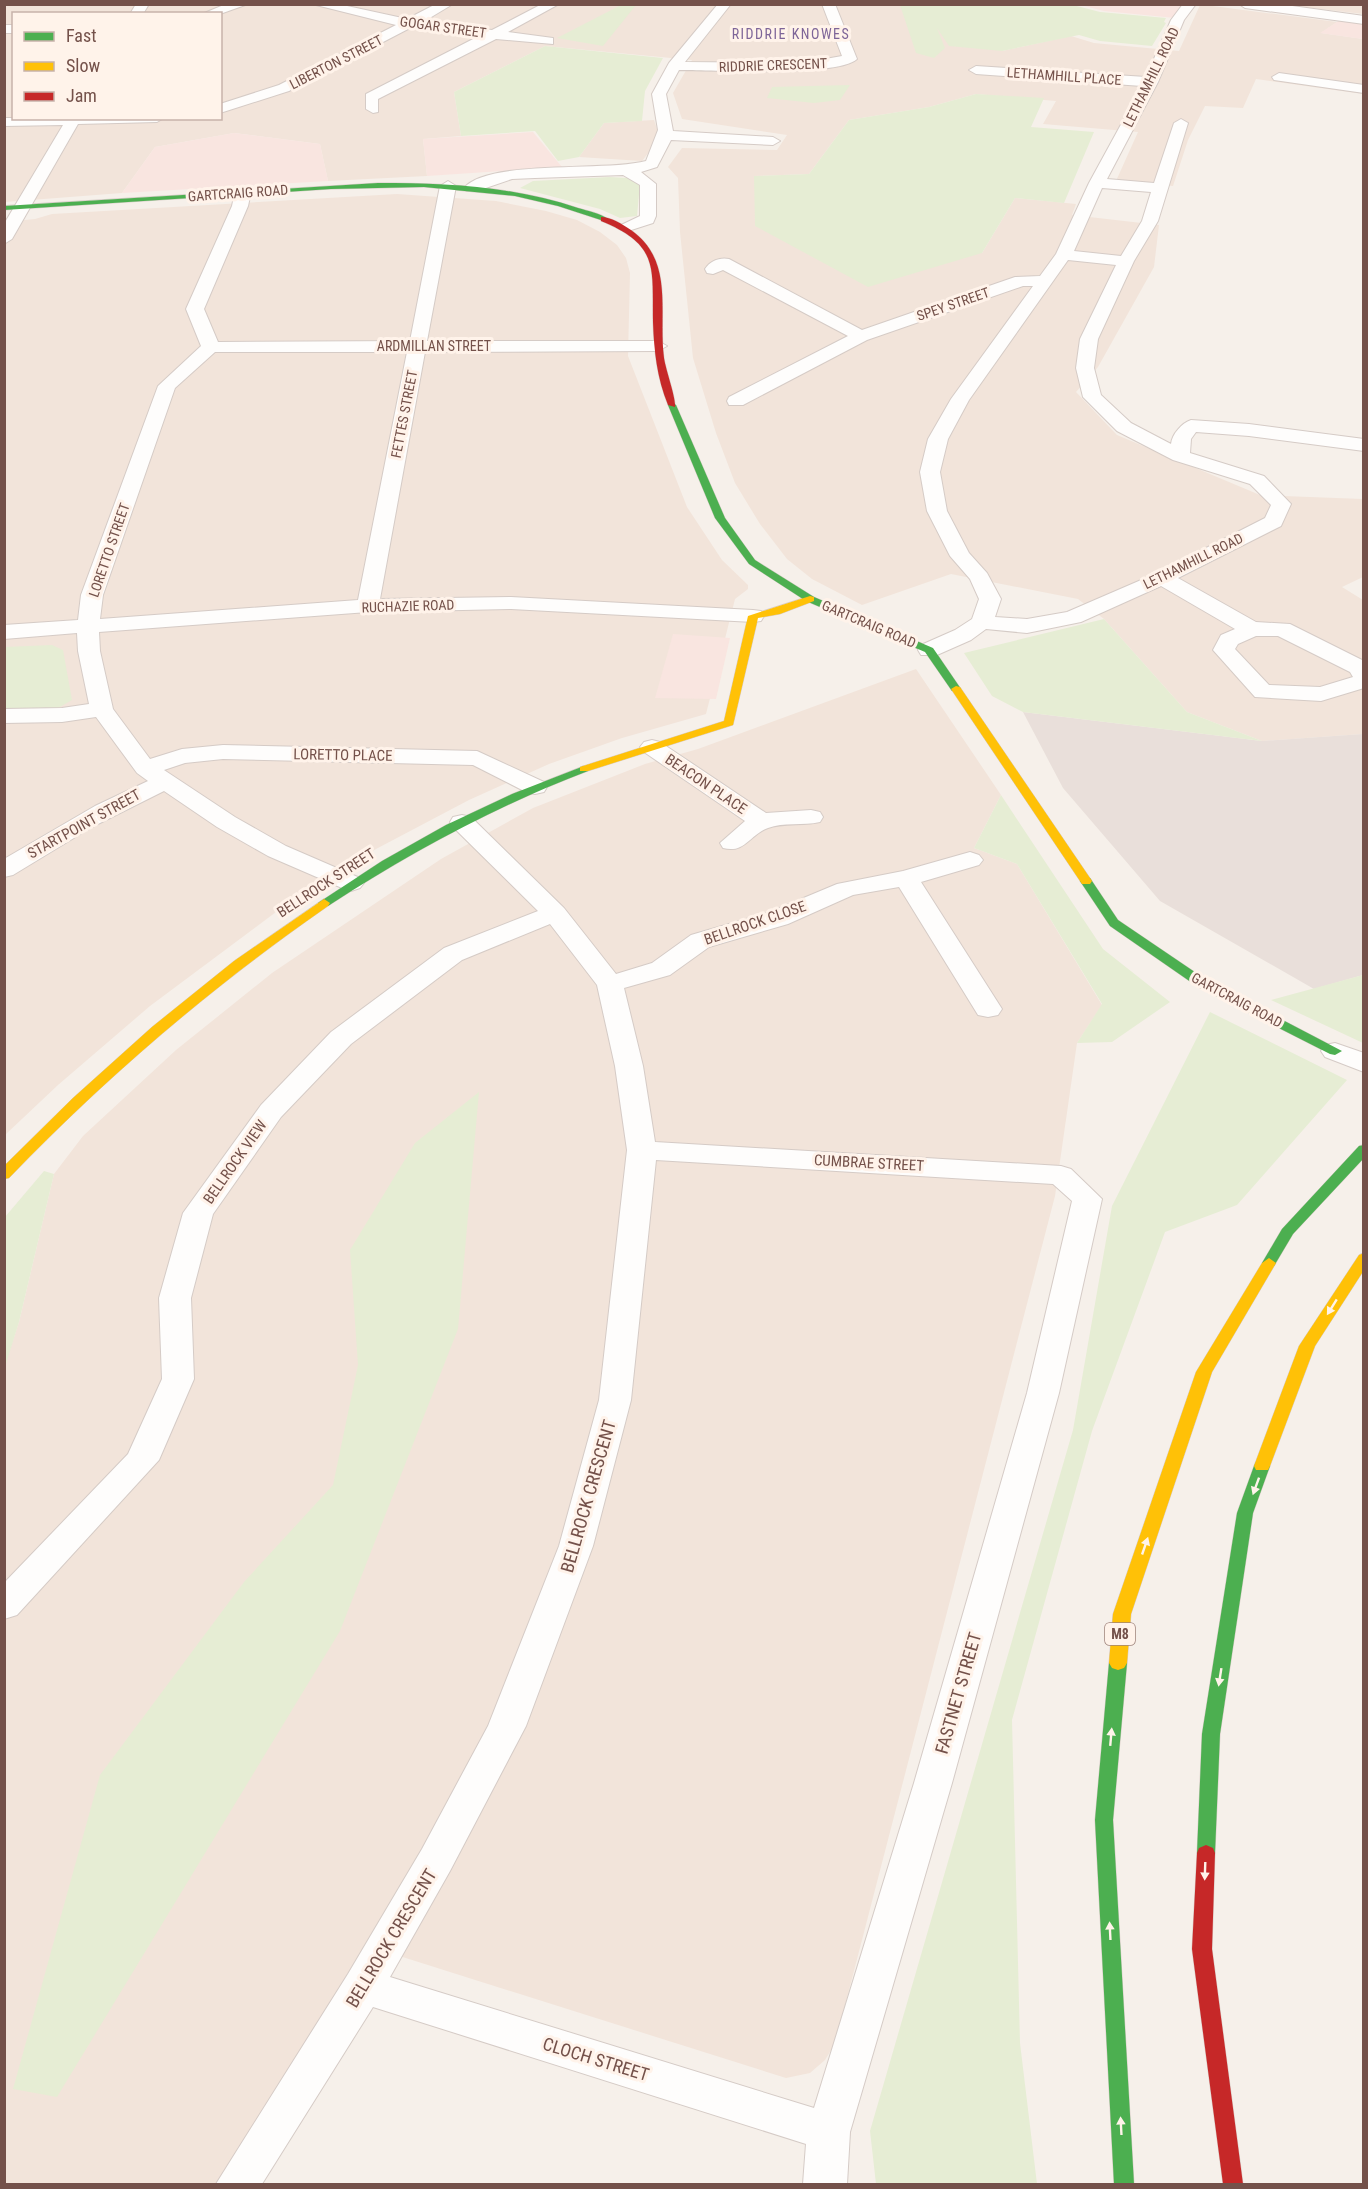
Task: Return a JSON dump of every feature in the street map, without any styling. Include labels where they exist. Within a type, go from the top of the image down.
[{"type":"main road","name":"GARTCRAIG ROAD","points":[[4,208],[381,184],[479,188],[580,209],[620,225],[645,245],[657,272],[658,346],[662,382],[720,518],[752,562],[810,599],[929,650],[1114,923],[1203,984],[1335,1051]]},
{"type":"main road","name":"RUCHAZIE ROAD","points":[[753,616],[776,612],[810,599]]},
{"type":"main road","name":"BELLROCK STREET","points":[[4,1175],[37,1139],[151,1035],[263,945],[351,883],[462,822],[535,787],[729,723],[753,616]]},
{"type":"main road","name":"M8","points":[[1124,2184],[1104,1820],[1122,1614],[1204,1372],[1287,1232],[1364,1149]]},
{"type":"main road","points":[[1233,2184],[1202,1949],[1211,1734],[1245,1513],[1307,1346],[1364,1257]]},
{"type":"street","points":[[215,12],[242,4]]},
{"type":"street","name":"GOGAR STREET","points":[[318,4],[410,24],[548,41]]},
{"type":"street","name":"LIBERTON STREET","points":[[222,108],[284,88],[447,4]]},
{"type":"street","points":[[497,35],[553,4]]},
{"type":"street","points":[[479,188],[513,176],[626,171],[652,164],[667,135],[666,119],[659,94],[674,66],[725,4]]},
{"type":"street","name":"RIDDRIE CRESCENT","points":[[674,66],[786,67],[843,62],[849,59],[828,4]]},
{"type":"street","name":"LETHAMHILL ROAD","points":[[1181,123],[1150,221],[1126,261],[1089,339],[1085,368],[1092,397],[1124,427],[1180,456],[1257,480],[1281,504],[1274,522],[1162,578],[1073,617],[1027,626],[982,622],[990,599],[980,577],[960,556],[937,511],[930,472],[938,439],[960,399],[1064,255],[1097,183],[1152,82],[1178,20],[1190,4]]},
{"type":"street","points":[[1245,4],[1364,20]]},
{"type":"street","name":"GOGAR STREET","points":[[373,110],[371,97],[497,35]]},
{"type":"street","name":"LETHAMHILL PLACE","points":[[976,70],[1152,82]]},
{"type":"street","points":[[1279,77],[1364,89]]},
{"type":"street","points":[[4,122],[73,120]]},
{"type":"street","points":[[4,239],[73,120]]},
{"type":"street","points":[[667,135],[773,141]]},
{"type":"street","points":[[620,225],[647,220],[648,216],[648,184],[641,177],[626,171]]},
{"type":"street","points":[[1097,183],[1161,188]]},
{"type":"street","name":"FETTES STREET","points":[[368,606],[448,186]]},
{"type":"street","points":[[210,347],[210,339],[196,319],[195,309],[240,206],[243,192]]},
{"type":"street","points":[[1064,255],[1126,261]]},
{"type":"street","points":[[714,262],[861,336]]},
{"type":"street","name":"SPEY STREET","points":[[736,401],[861,336],[1021,281],[1047,281]]},
{"type":"street","name":"ARDMILLAN STREET","points":[[210,347],[658,346]]},
{"type":"street","name":"LORETTO STREET","points":[[210,347],[167,386],[92,595],[88,626],[89,651],[102,709],[145,768],[226,822],[277,851],[351,883]]},
{"type":"street","points":[[1180,456],[1180,439],[1191,426],[1249,430],[1364,445]]},
{"type":"street","points":[[1162,578],[1252,628],[1282,629],[1358,667],[1364,676]]},
{"type":"street","name":"RUCHAZIE ROAD","points":[[4,632],[368,606],[511,603],[753,616]]},
{"type":"street","points":[[929,650],[963,635],[982,622]]},
{"type":"street","points":[[1252,628],[1229,640],[1224,650],[1263,693],[1321,694],[1364,681]]},
{"type":"street","points":[[4,716],[62,715],[102,709]]},
{"type":"street","name":"BEACON PLACE","points":[[652,747],[761,821]]},
{"type":"street","name":"LORETTO PLACE","points":[[145,768],[182,756],[223,752],[477,758],[535,787]]},
{"type":"street","name":"STARTPOINT STREET","points":[[4,870],[74,826],[130,796],[166,782]]},
{"type":"street","name":"BEACON PLACE","points":[[732,843],[761,821],[811,817]]},
{"type":"street","name":"BELLROCK CRESCENT","points":[[238,2184],[363,1986],[436,1860],[507,1726],[576,1546],[615,1400],[642,1149],[629,1066],[610,984],[555,913],[462,822]]},
{"type":"street","name":"BELLROCK CLOSE","points":[[610,984],[661,969],[700,941],[779,918],[846,889],[906,878],[970,860]]},
{"type":"street","points":[[906,878],[988,1009]]},
{"type":"street","name":"BELLROCK VIEW","points":[[4,1606],[142,1460],[178,1379],[175,1298],[198,1213],[271,1111],[341,1038],[453,954],[555,913]]},
{"type":"street","name":"GARTCRAIG ROAD","points":[[1335,1051],[1364,1064]]},
{"type":"street","name":"CUMBRAE STREET","points":[[642,1149],[1061,1175],[1088,1199]]},
{"type":"street","name":"FASTNET STREET","points":[[825,2184],[828,2132],[933,1783],[1043,1393],[1088,1199]]},
{"type":"street","name":"CLOCH STREET","points":[[363,1986],[828,2132]]},
{"type":"shaded area","points":[[921,4],[1002,51],[1071,36],[1094,43],[1179,51],[1200,5],[1337,22],[1321,33],[1363,39],[1363,94],[1256,79],[1243,108],[1205,106],[1188,140],[1173,186],[1116,181],[1138,132],[1043,124],[1056,101],[976,94],[929,107],[849,120],[809,174],[754,176],[982,253],[1015,198],[1076,204],[1072,215],[1159,225],[1154,267],[1098,367],[1076,392],[1117,435],[1260,495],[1363,499],[1363,577],[1342,587],[1363,600],[1363,734],[1262,741],[1187,712],[1104,619],[1078,599],[951,574],[862,605],[812,579],[787,559],[760,524],[735,483],[716,433],[693,358],[680,232],[678,178],[668,167],[682,148],[777,150],[787,135],[682,119],[673,93],[692,60],[545,46],[454,92],[461,136],[423,139],[427,176],[328,181],[320,144],[234,133],[155,147],[122,193],[5,202],[5,5]]},
{"type":"shaded area","points":[[1081,5],[1183,5],[1175,18],[1104,11]]},
{"type":"shaded area","points":[[1288,5],[1363,5],[1363,14]]},
{"type":"shaded area","points":[[1343,18],[1363,21],[1363,39],[1320,33]]},
{"type":"shaded area","points":[[654,120],[658,132],[656,143],[642,161],[579,157],[604,123]]},
{"type":"shaded area","points":[[533,132],[562,167],[427,176],[423,139]]},
{"type":"shaded area","points":[[234,133],[320,144],[328,181],[122,193],[155,147]]},
{"type":"shaded area","points":[[397,194],[496,201],[546,211],[577,220],[600,232],[617,245],[626,258],[630,273],[628,356],[687,507],[722,560],[748,585],[748,589],[735,599],[706,714],[622,738],[549,764],[469,800],[376,849],[288,903],[150,1006],[58,1085],[5,1135],[5,222],[35,219],[52,214]]},
{"type":"shaded area","points":[[673,634],[730,638],[716,699],[655,698]]},
{"type":"shaded area","points":[[916,669],[1001,795],[974,848],[1017,864],[1102,1005],[1077,1043],[1055,1196],[835,2044],[825,2060],[810,2073],[786,2078],[371,1947],[219,2184],[5,2184],[4,1367],[19,1322],[54,1174],[83,1136],[176,1050],[272,973],[441,859],[533,808],[645,764],[698,749]]},
{"type":"shaded area","points":[[1023,712],[1262,741],[1363,734],[1363,975],[1314,989],[1160,901],[1063,788]]},
{"type":"green space","points":[[621,5],[636,5],[603,46],[557,38]]},
{"type":"green space","points":[[900,5],[1073,5],[1100,12],[1166,18],[1164,22],[1166,23],[1152,46],[1100,41],[1079,35],[1002,51],[949,46],[937,28],[945,48],[934,58],[916,53]]},
{"type":"green space","points":[[545,46],[663,58],[645,91],[642,121],[604,123],[579,157],[558,161],[535,131],[461,136],[454,92]]},
{"type":"green space","points":[[850,85],[840,100],[814,103],[767,98],[772,87]]},
{"type":"green space","points":[[976,94],[1044,98],[1031,127],[1094,132],[1064,203],[1015,198],[982,253],[868,287],[755,226],[754,176],[809,174],[849,120],[929,107]]},
{"type":"green space","points":[[627,178],[640,183],[637,216],[620,218],[600,209],[520,188],[533,181]]},
{"type":"green space","points":[[1104,619],[1187,712],[1262,741],[1023,712],[992,696],[964,653]]},
{"type":"green space","points":[[52,645],[63,650],[72,700],[58,708],[5,709],[5,647]]},
{"type":"green space","points":[[1001,795],[1103,949],[1170,1002],[1112,1042],[1077,1043],[1102,1004],[1017,864],[974,848]]},
{"type":"green space","points":[[1363,975],[1363,1043],[1271,1000]]},
{"type":"green space","points":[[1210,1012],[1347,1080],[1237,1205],[1165,1232],[1092,1431],[1012,1720],[1020,2043],[1037,2184],[876,2184],[870,2131],[1073,1430],[1112,1206]]},
{"type":"green space","points":[[479,1092],[458,1329],[340,1631],[57,2097],[13,2089],[100,1775],[244,1582],[333,1485],[358,1365],[350,1250],[415,1143]]},
{"type":"green space","points":[[44,1171],[54,1174],[19,1322],[5,1367],[5,1217]]},
{"type":"traffic: fast","points":[[4,208],[331,186],[424,185],[515,194],[560,204],[604,219]]},
{"type":"traffic: fast","points":[[672,405],[720,518],[752,562],[810,599],[929,650],[956,689]]},
{"type":"traffic: fast","points":[[324,903],[418,845],[482,811],[584,769]]},
{"type":"traffic: fast","points":[[1086,881],[1114,923],[1203,984],[1335,1051]]},
{"type":"traffic: fast","points":[[1269,1263],[1287,1232],[1364,1149]]},
{"type":"traffic: fast","points":[[1206,1853],[1211,1734],[1245,1513],[1262,1466]]},
{"type":"traffic: fast","points":[[1118,1663],[1104,1820],[1124,2184]]},
{"type":"traffic: slow","points":[[584,769],[729,723],[753,616],[776,612],[810,599]]},
{"type":"traffic: slow","points":[[956,689],[1086,881]]},
{"type":"traffic: slow","points":[[4,1175],[78,1100],[156,1030],[239,964],[324,903]]},
{"type":"traffic: slow","points":[[1262,1466],[1307,1346],[1364,1258]]},
{"type":"traffic: slow","points":[[1118,1663],[1122,1614],[1204,1372],[1269,1263]]},
{"type":"traffic: jam","points":[[604,219],[622,227],[637,239],[654,262],[658,280],[660,356],[664,381],[672,405]]},
{"type":"traffic: jam","points":[[1206,1853],[1202,1949],[1233,2184]]},
{"type":"district","name":"RIDDRIE KNOWES","points":[[791,34]]}]
